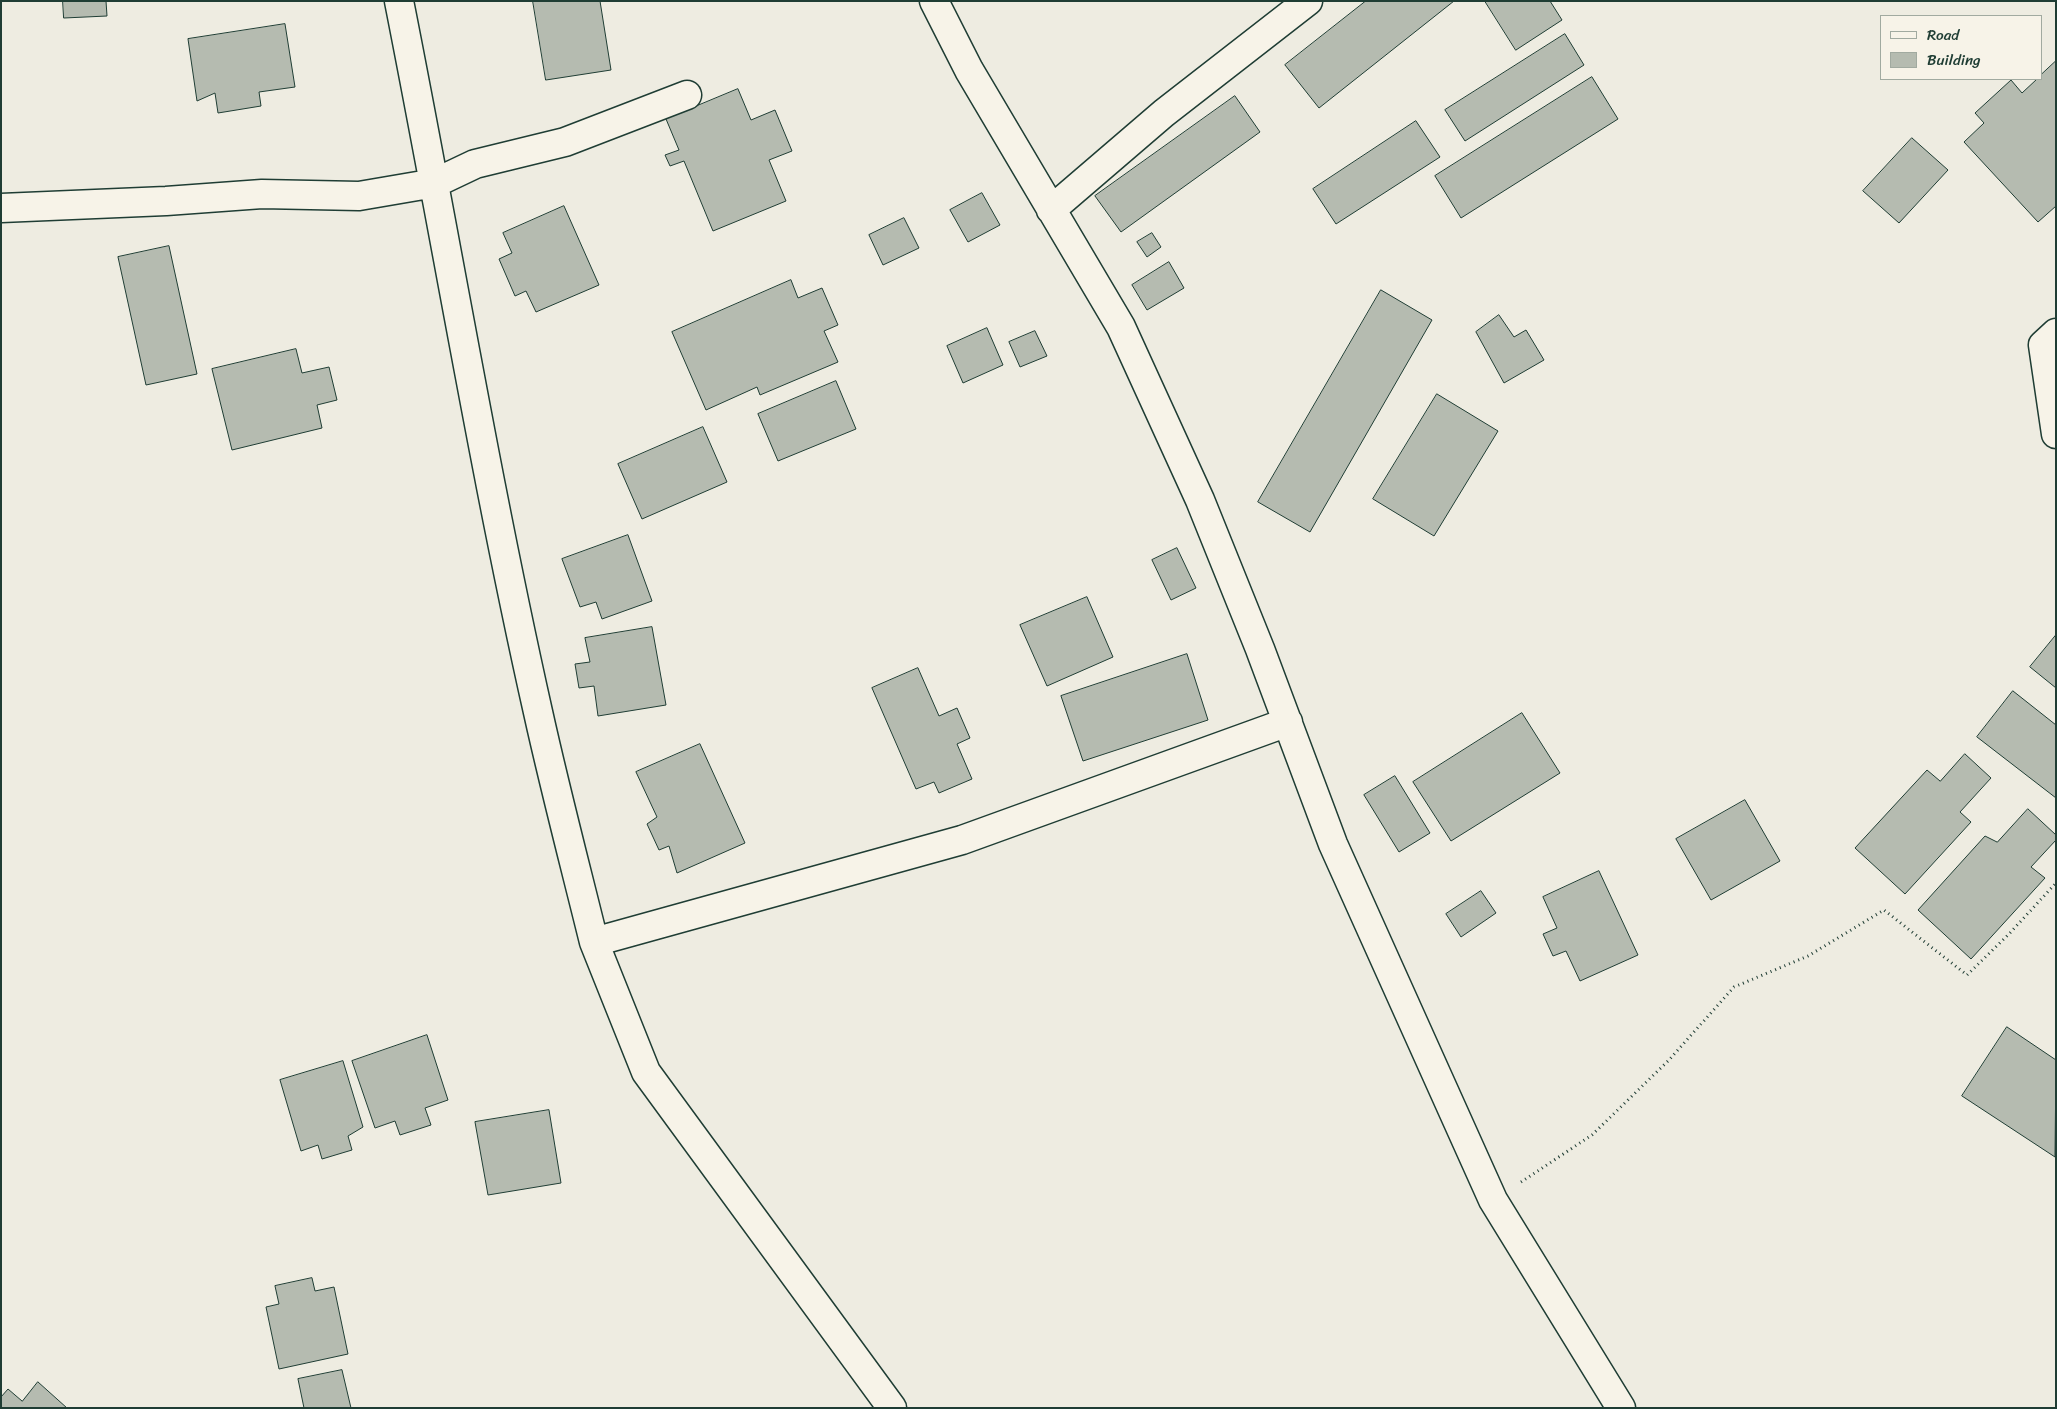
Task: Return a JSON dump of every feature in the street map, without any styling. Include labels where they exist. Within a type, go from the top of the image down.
[{"type":"street","points":[[399,1],[435,183],[465,352],[538,712],[594,942],[646,1072],[892,1408]]},
{"type":"street","points":[[934,1],[969,70],[1121,326],[1200,500],[1288,722],[1332,844],[1494,1200],[1621,1408]]},
{"type":"street","points":[[1051,210],[1164,113],[1308,1]]},
{"type":"street","points":[[1,208],[166,201],[262,194],[359,196],[435,183],[475,164],[565,142],[687,95]]},
{"type":"street","points":[[2056,333],[2043,345],[2056,434]]},
{"type":"street","points":[[594,942],[962,840],[1288,722]]},
{"type":"path","points":[[1494,1200],[1592,1135],[1669,1060],[1734,987],[1808,956],[1884,910],[1968,975],[2056,883]]},
{"type":"building","points":[[63,1],[106,1],[107,16],[64,18]]},
{"type":"building","points":[[533,1],[600,1],[611,70],[546,80]]},
{"type":"building","points":[[1366,1],[1454,1],[1319,108],[1285,65]]},
{"type":"building","points":[[1485,1],[1550,1],[1562,20],[1516,50]]},
{"type":"building","points":[[285,24],[295,87],[259,92],[261,106],[218,113],[215,93],[197,101],[188,39]]},
{"type":"building","points":[[1565,34],[1584,65],[1465,141],[1445,110]]},
{"type":"building","points":[[2056,61],[2056,206],[2038,222],[1964,142],[1984,123],[1975,113],[2011,80],[2022,93],[2036,80],[2042,80],[2042,74]]},
{"type":"building","points":[[1592,77],[1618,119],[1461,218],[1435,176]]},
{"type":"building","points":[[738,89],[751,120],[775,110],[792,151],[769,160],[786,201],[713,231],[684,161],[670,166],[665,155],[679,150],[666,119]]},
{"type":"building","points":[[1235,96],[1260,132],[1121,232],[1095,196]]},
{"type":"building","points":[[1416,121],[1440,157],[1336,224],[1313,189]]},
{"type":"building","points":[[1912,138],[1948,170],[1899,223],[1863,191]]},
{"type":"building","points":[[982,193],[1000,225],[968,242],[950,210]]},
{"type":"building","points":[[564,206],[599,285],[536,312],[526,291],[515,296],[499,259],[512,253],[503,233]]},
{"type":"building","points":[[904,218],[919,248],[883,265],[869,235]]},
{"type":"building","points":[[1152,233],[1161,247],[1147,257],[1137,242]]},
{"type":"building","points":[[169,246],[197,374],[146,385],[118,257]]},
{"type":"building","points":[[1169,262],[1184,288],[1147,310],[1132,285]]},
{"type":"building","points":[[791,280],[798,298],[822,288],[838,325],[824,331],[838,362],[760,395],[757,387],[706,410],[672,332]]},
{"type":"building","points":[[1381,290],[1432,320],[1310,532],[1258,502]]},
{"type":"building","points":[[1499,315],[1514,337],[1526,330],[1544,360],[1504,383],[1476,332]]},
{"type":"building","points":[[987,328],[1003,365],[963,383],[947,346]]},
{"type":"building","points":[[1035,331],[1047,356],[1020,367],[1009,342]]},
{"type":"building","points":[[296,349],[302,373],[329,367],[337,400],[317,405],[322,428],[232,450],[212,369]]},
{"type":"building","points":[[836,381],[856,429],[778,461],[758,414]]},
{"type":"building","points":[[1437,394],[1498,431],[1434,536],[1373,499]]},
{"type":"building","points":[[703,427],[727,482],[642,519],[618,464]]},
{"type":"building","points":[[628,535],[652,601],[602,619],[596,602],[580,607],[562,559]]},
{"type":"building","points":[[1177,548],[1196,588],[1171,600],[1152,560]]},
{"type":"building","points":[[1087,597],[1113,657],[1047,686],[1020,625]]},
{"type":"building","points":[[652,627],[666,705],[598,716],[594,686],[579,688],[575,664],[590,662],[585,638]]},
{"type":"building","points":[[2056,635],[2056,688],[2030,667]]},
{"type":"building","points":[[1187,654],[1208,720],[1083,761],[1061,696]]},
{"type":"building","points":[[918,668],[939,716],[957,708],[970,738],[957,744],[972,779],[939,793],[934,782],[916,789],[872,688]]},
{"type":"building","points":[[2013,691],[2056,725],[2056,798],[1977,737]]},
{"type":"building","points":[[1522,713],[1560,773],[1451,841],[1413,782]]},
{"type":"building","points":[[700,744],[745,843],[677,873],[669,846],[659,850],[647,824],[657,817],[636,772]]},
{"type":"building","points":[[1965,754],[1991,778],[1960,812],[1971,822],[1905,894],[1855,848],[1927,770],[1940,781]]},
{"type":"building","points":[[1395,776],[1430,833],[1399,852],[1364,795]]},
{"type":"building","points":[[1745,800],[1780,861],[1711,900],[1676,839]]},
{"type":"building","points":[[2028,809],[2056,835],[2056,840],[2031,867],[2045,878],[1971,959],[1918,910],[1985,836],[1997,842]]},
{"type":"building","points":[[1599,871],[1638,955],[1580,981],[1566,951],[1553,956],[1543,934],[1557,928],[1543,897]]},
{"type":"building","points":[[1481,891],[1496,913],[1461,937],[1446,914]]},
{"type":"building","points":[[2007,1027],[2056,1060],[2055,1157],[1962,1096]]},
{"type":"building","points":[[427,1035],[448,1100],[425,1108],[431,1125],[400,1135],[395,1121],[375,1128],[352,1061]]},
{"type":"building","points":[[343,1061],[363,1127],[348,1136],[352,1150],[322,1159],[318,1145],[301,1151],[280,1080]]},
{"type":"building","points":[[549,1110],[561,1183],[488,1195],[475,1122]]},
{"type":"building","points":[[312,1278],[315,1291],[334,1287],[348,1354],[279,1369],[266,1307],[279,1304],[275,1286]]},
{"type":"building","points":[[342,1370],[351,1408],[304,1408],[298,1379]]},
{"type":"building","points":[[38,1382],[67,1408],[1,1408],[1,1397],[8,1389],[22,1401]]}]
